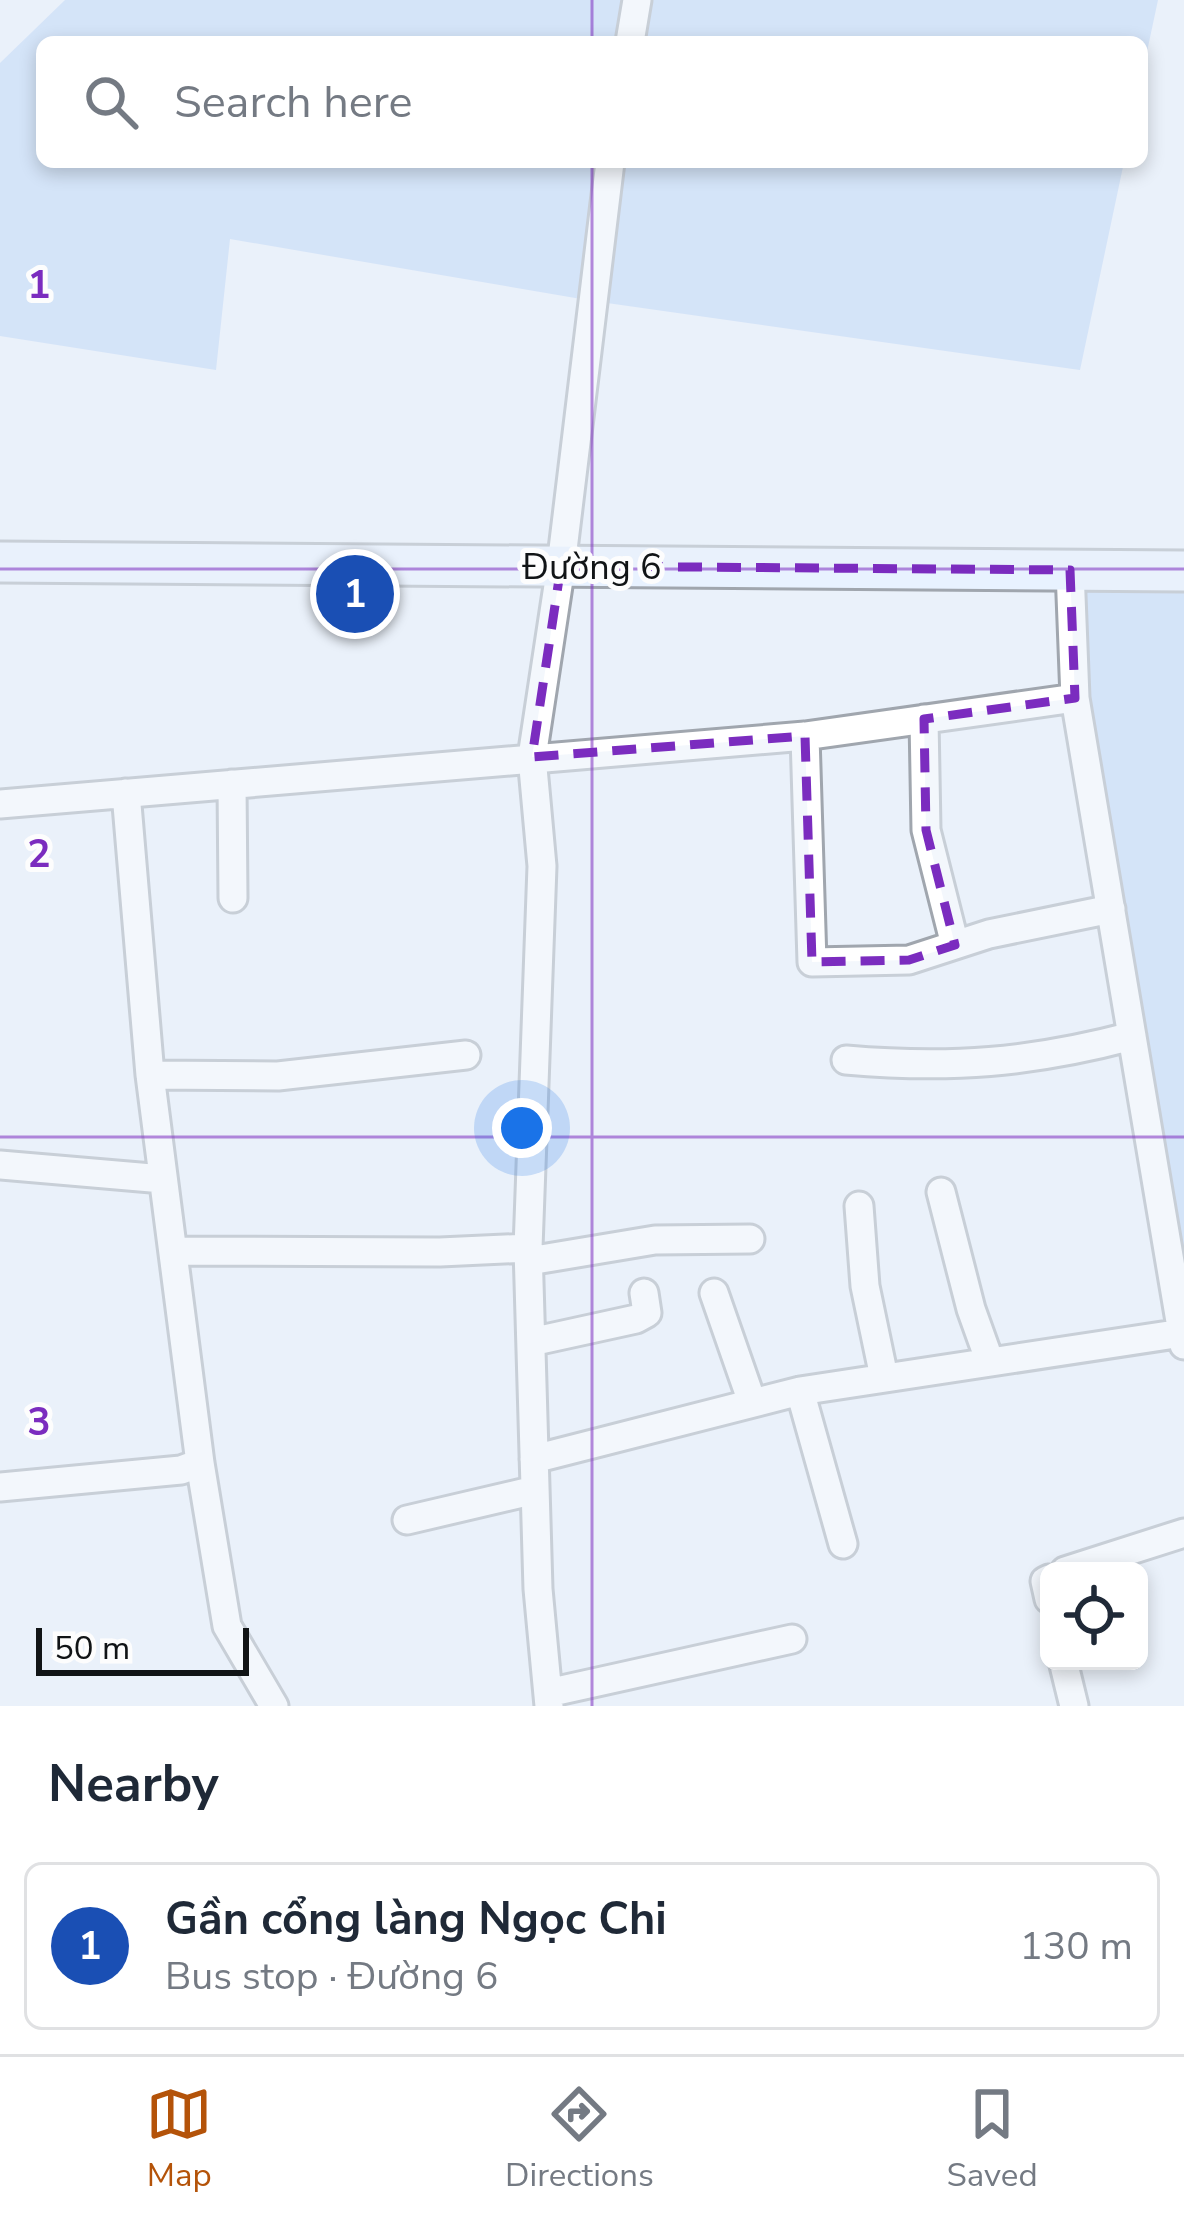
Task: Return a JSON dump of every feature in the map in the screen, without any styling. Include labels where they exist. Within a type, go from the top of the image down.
[{"type":"main road","name":"Đường 6","points":[[0,562],[1184,571]]},
{"type":"street","points":[[631,36],[638,0]]},
{"type":"street","points":[[609,168],[561,566],[532,757],[542,866],[528,1254],[538,1589],[549,1700],[792,1639]]},
{"type":"street","points":[[534,1459],[800,1391],[1183,1339],[1075,698],[1070,570]]},
{"type":"street","points":[[0,804],[805,736],[1075,698]]},
{"type":"street","points":[[924,719],[926,830],[955,945]]},
{"type":"street","points":[[805,736],[812,962],[910,960],[989,934],[1111,909]]},
{"type":"street","points":[[232,784],[233,898]]},
{"type":"street","points":[[127,793],[150,1076],[200,1463],[227,1626],[274,1706]]},
{"type":"street","points":[[846,1060],[941,1067],[1071,1052],[1132,1036]]},
{"type":"street","points":[[150,1076],[278,1076],[466,1055]]},
{"type":"street","points":[[0,1165],[163,1179]]},
{"type":"street","points":[[941,1192],[990,1362]]},
{"type":"street","points":[[859,1205],[865,1286],[884,1377]]},
{"type":"street","points":[[172,1251],[528,1254],[655,1240],[750,1239]]},
{"type":"street","points":[[531,1342],[636,1318],[647,1313],[644,1293]]},
{"type":"street","points":[[714,1293],[752,1402]]},
{"type":"street","points":[[800,1391],[843,1544]]},
{"type":"street","points":[[0,1486],[181,1470],[200,1463]]},
{"type":"street","points":[[407,1520],[535,1490]]},
{"type":"street","points":[[1093,1562],[1184,1533]]},
{"type":"street","points":[[1065,1670],[1074,1706]]},
{"type":"highlighted area","points":[[561,566],[1070,570],[1075,698],[924,719],[926,830],[955,945],[909,960],[812,962],[805,736],[532,757]]},
{"type":"shaded area","points":[[65,0],[1158,0],[1148,47],[1148,36],[36,36],[36,168],[1123,168],[1080,370],[593,301],[230,239],[216,370],[0,336],[0,63]]},
{"type":"shaded area","points":[[1070,570],[1184,571],[1184,1320],[1075,698]]},
{"type":"place","name":"Gần cổng làng Ngọc Chi","points":[[355,594]]}]
